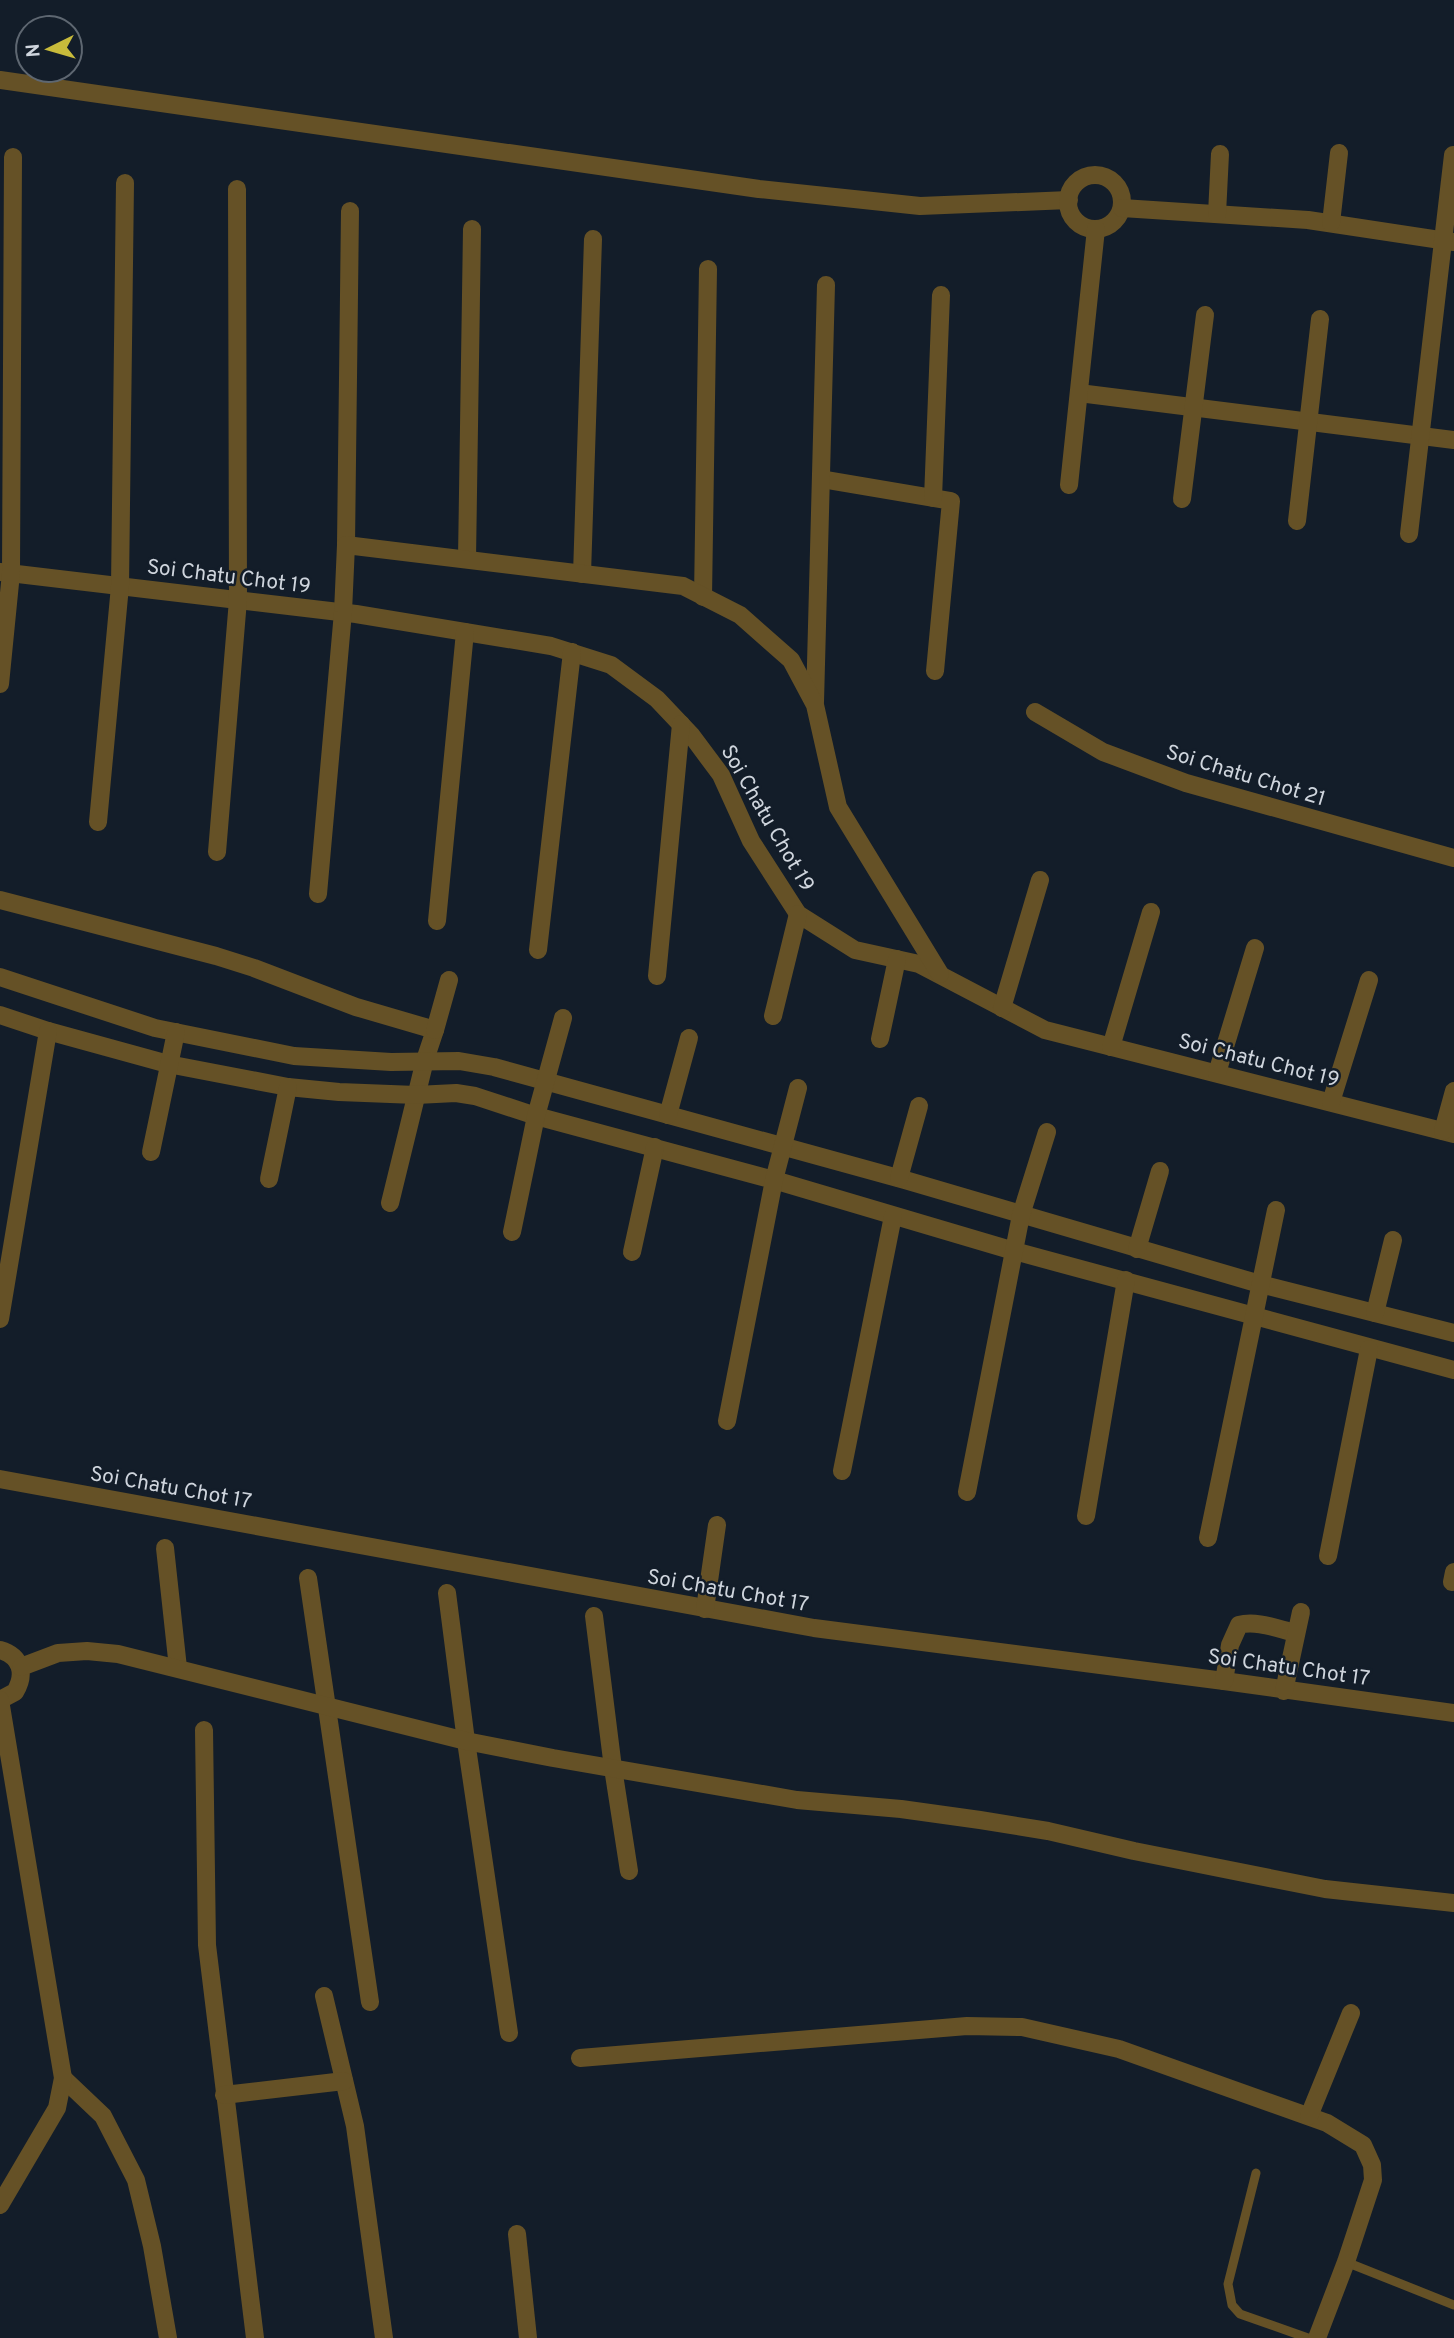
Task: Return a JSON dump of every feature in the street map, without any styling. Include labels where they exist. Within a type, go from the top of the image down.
[{"type":"street","points":[[0,79],[759,189],[920,206],[1069,200]]},
{"type":"street","points":[[1331,223],[1339,153]]},
{"type":"street","points":[[1217,214],[1220,155]]},
{"type":"street","points":[[1409,534],[1420,436],[1449,241],[1453,155]]},
{"type":"street","points":[[0,684],[5,572],[13,157]]},
{"type":"street","points":[[1099,175],[1107,178],[1120,190],[1122,208],[1112,223],[1096,229],[1087,227],[1073,217],[1069,200],[1075,184],[1082,178],[1099,175]]},
{"type":"street","points":[[98,822],[120,586],[125,183]]},
{"type":"street","points":[[216,852],[238,600],[237,189]]},
{"type":"street","points":[[1122,208],[1331,223],[1449,241]]},
{"type":"street","points":[[318,894],[343,612],[350,211]]},
{"type":"street","points":[[467,559],[472,229]]},
{"type":"street","points":[[1069,485],[1096,229]]},
{"type":"street","points":[[582,574],[593,239]]},
{"type":"street","points":[[704,597],[708,269]]},
{"type":"street","points":[[826,285],[815,705],[838,807],[941,976]]},
{"type":"street","points":[[933,498],[941,295]]},
{"type":"street","points":[[1182,499],[1205,315]]},
{"type":"street","points":[[1297,521],[1320,319]]},
{"type":"street","points":[[1079,393],[1454,440]]},
{"type":"street","points":[[821,479],[951,500],[935,671]]},
{"type":"street","points":[[346,545],[682,586],[740,615],[791,660],[815,705]]},
{"type":"street","name":"Soi Chatu Chot 19","points":[[5,572],[343,612],[551,646],[611,665],[657,699],[681,724],[721,775],[751,841],[798,914],[855,950],[919,964],[1045,1030],[1448,1132]]},
{"type":"street","points":[[437,920],[465,632]]},
{"type":"street","points":[[538,950],[572,652]]},
{"type":"street","name":"Soi Chatu Chot 21","points":[[1035,712],[1103,752],[1185,783],[1454,858]]},
{"type":"street","points":[[657,976],[681,724]]},
{"type":"street","points":[[1002,1007],[1040,880]]},
{"type":"street","points":[[0,900],[216,956],[356,1007],[435,1031]]},
{"type":"street","points":[[1111,1047],[1151,912]]},
{"type":"street","points":[[773,1016],[798,914]]},
{"type":"street","points":[[1217,1073],[1255,948]]},
{"type":"street","points":[[880,1039],[897,959]]},
{"type":"street","points":[[0,977],[155,1028],[294,1056],[391,1062],[459,1061],[494,1067],[899,1178],[1260,1284],[1454,1334]]},
{"type":"street","points":[[390,1203],[425,1060],[449,980]]},
{"type":"street","points":[[1331,1102],[1369,980]]},
{"type":"street","points":[[0,1015],[168,1064],[288,1087],[339,1092],[416,1095],[456,1093],[475,1096],[536,1116],[774,1180],[1014,1251],[1454,1370]]},
{"type":"street","points":[[512,1232],[536,1116],[563,1018]]},
{"type":"street","points":[[0,1319],[48,1031]]},
{"type":"street","points":[[151,1152],[176,1032]]},
{"type":"street","points":[[668,1115],[688,1038]]},
{"type":"street","points":[[269,1179],[288,1087]]},
{"type":"street","points":[[727,1421],[774,1180],[798,1088]]},
{"type":"street","points":[[1448,1132],[1454,1091]]},
{"type":"street","points":[[899,1178],[919,1106]]},
{"type":"street","points":[[967,1492],[1021,1215],[1046,1132]]},
{"type":"street","points":[[632,1252],[655,1147]]},
{"type":"street","points":[[1137,1248],[1160,1171]]},
{"type":"street","points":[[1208,1538],[1276,1210]]},
{"type":"street","points":[[842,1471],[893,1216]]},
{"type":"street","points":[[1375,1313],[1392,1240]]},
{"type":"street","points":[[1086,1516],[1126,1280]]},
{"type":"street","points":[[1328,1556],[1370,1349]]},
{"type":"street","name":"Soi Chatu Chot 17","points":[[0,1479],[827,1630],[1454,1713]]},
{"type":"street","points":[[705,1609],[717,1525]]},
{"type":"street","points":[[166,1548],[178,1668]]},
{"type":"street","points":[[308,1578],[370,2002]]},
{"type":"street","points":[[447,1593],[509,2033]]},
{"type":"street","points":[[1284,1691],[1301,1612]]},
{"type":"street","points":[[594,1616],[629,1871]]},
{"type":"street","points":[[1224,1681],[1230,1645],[1238,1625],[1246,1623],[1296,1633]]},
{"type":"street","points":[[0,1650],[10,1653],[21,1667],[20,1684],[16,1692],[0,1700],[63,2078],[57,2108],[0,2205]]},
{"type":"street","points":[[21,1667],[58,1653],[86,1651],[118,1654],[466,1741],[797,1800],[901,1809],[1048,1831],[1325,1889],[1454,1903]]},
{"type":"street","points":[[204,1730],[207,1945],[255,2338]]},
{"type":"street","points":[[324,1996],[355,2126],[384,2338]]},
{"type":"street","points":[[1309,2116],[1350,2013]]},
{"type":"street","points":[[580,2058],[967,2026],[1022,2027],[1119,2049],[1309,2116],[1327,2123],[1363,2145],[1371,2165],[1373,2180],[1317,2338]]},
{"type":"street","points":[[63,2078],[103,2116],[136,2180],[152,2246],[168,2338]]},
{"type":"street","points":[[224,2095],[344,2081]]},
{"type":"street","points":[[517,2234],[528,2338]]},
{"type":"lane","points":[[1256,2174],[1228,2284],[1232,2305],[1240,2314],[1308,2338]]},
{"type":"lane","points":[[1346,2262],[1454,2305]]}]
